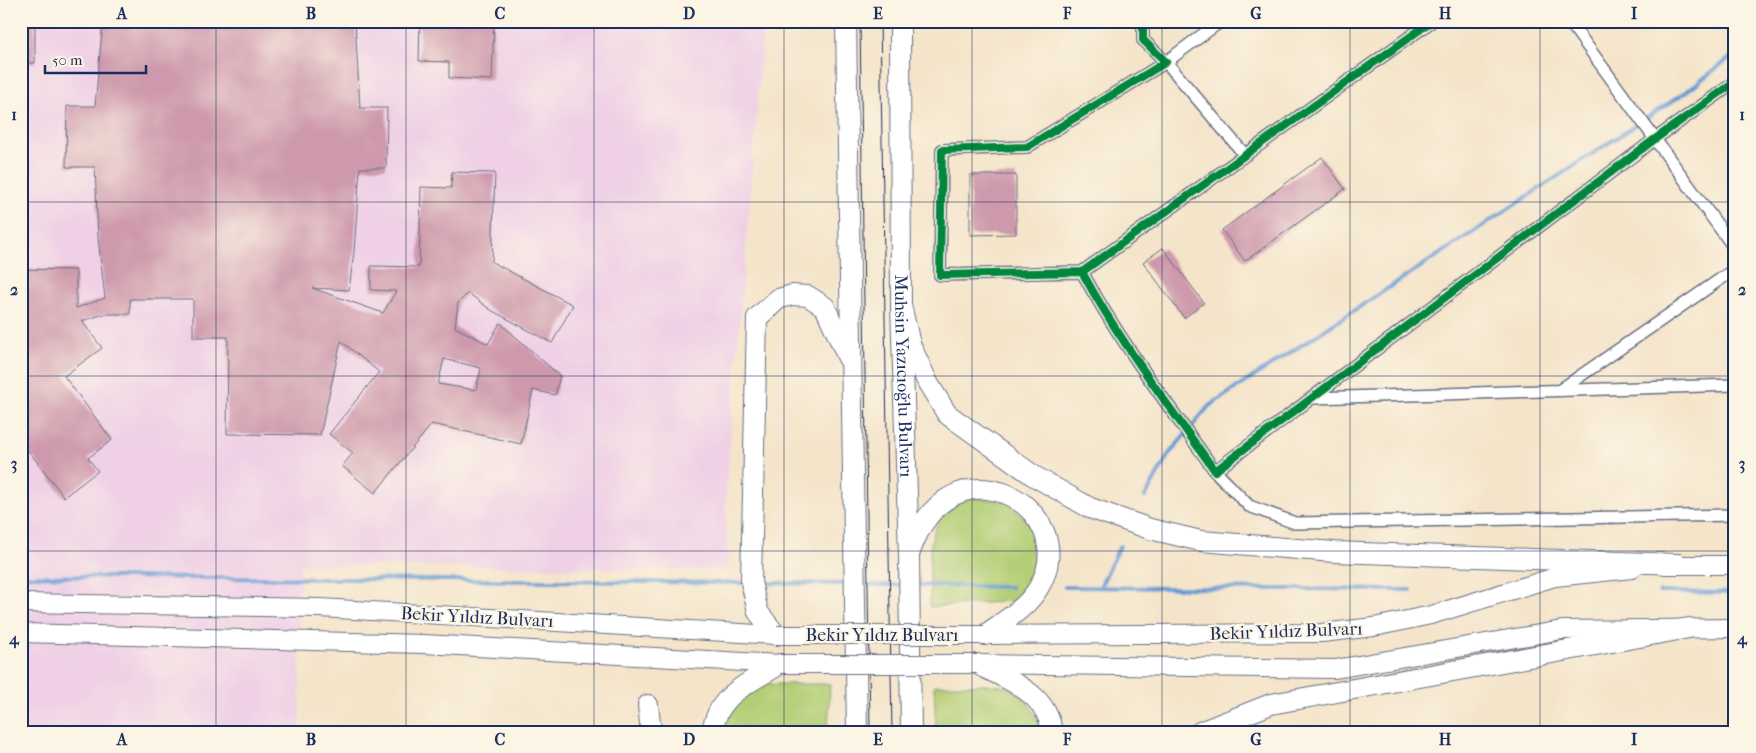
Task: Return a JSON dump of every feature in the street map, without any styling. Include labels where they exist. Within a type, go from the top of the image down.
[{"type":"highway","points":[[846,21],[856,729]]},
{"type":"highway","name":"Muhsin Yazıcıoğlu Bulvarı","points":[[902,27],[901,305],[909,556],[912,730]]},
{"type":"highway","points":[[776,635],[758,612],[751,582],[757,318],[778,299],[792,295],[808,296],[825,307],[851,367]]},
{"type":"highway","points":[[901,305],[910,344],[928,383],[947,414],[1042,481],[1090,508],[1150,528],[1201,541],[1334,552],[1678,564]]},
{"type":"highway","points":[[909,556],[919,532],[934,511],[950,496],[965,490],[983,488],[1001,491],[1016,498],[1032,512],[1042,527],[1046,543],[1047,562],[1044,578],[1026,604],[986,635]]},
{"type":"highway","points":[[1200,732],[1271,704],[1689,628]]},
{"type":"highway","points":[[712,732],[716,714],[726,697],[780,664]]},
{"type":"highway","points":[[977,664],[1032,692],[1045,708],[1052,732]]},
{"type":"highway","points":[[648,705],[651,732]]},
{"type":"main road","name":"Bekir Yıldız Bulvarı","points":[[21,603],[320,608],[776,635],[1312,633],[1348,631],[1431,616],[1555,577],[1678,564],[1735,564]]},
{"type":"main road","name":"Bekir Yıldız Bulvarı","points":[[21,632],[424,644],[780,664],[977,664],[1335,669],[1562,630],[1735,628]]},
{"type":"street","points":[[1143,21],[1143,40],[1166,62],[1245,155]]},
{"type":"street","points":[[1221,21],[1166,62],[1027,147],[942,150],[940,275],[1082,272],[1432,21]]},
{"type":"street","points":[[1569,21],[1735,249]]},
{"type":"street","points":[[1215,471],[1655,139],[1735,82]]},
{"type":"street","points":[[1560,390],[1735,269]]},
{"type":"street","points":[[1082,272],[1100,306],[1215,471],[1249,506],[1295,523],[1735,515]]},
{"type":"street","points":[[1312,398],[1735,385]]},
{"type":"shaded area","points":[[21,21],[764,21],[725,504],[729,570],[300,565],[300,732],[21,732]]},
{"type":"green space","points":[[966,497],[1010,502],[1036,533],[1038,560],[1028,586],[1013,601],[930,607],[930,560],[936,525],[950,508]]},
{"type":"green space","points":[[768,684],[830,684],[828,732],[721,732],[724,715],[758,686]]},
{"type":"green space","points":[[934,685],[992,685],[1006,687],[1018,694],[1029,705],[1037,718],[1041,732],[936,732]]},
{"type":"building","points":[[21,21],[35,21],[35,63],[21,63]]},
{"type":"building","points":[[103,21],[355,21],[360,108],[387,108],[386,168],[360,168],[354,252],[349,290],[312,288],[383,313],[396,291],[371,290],[371,266],[419,267],[421,187],[451,188],[452,172],[495,173],[492,262],[573,305],[552,343],[491,310],[468,293],[458,303],[455,327],[488,344],[500,323],[560,376],[555,395],[533,390],[521,444],[432,424],[375,493],[342,466],[353,453],[329,434],[379,372],[341,341],[320,435],[227,434],[228,337],[193,337],[193,299],[130,299],[130,314],[104,314],[82,321],[102,348],[64,376],[112,440],[88,458],[98,471],[64,497],[21,441],[21,269],[76,270],[76,308],[105,298],[98,237],[95,167],[66,167],[67,106],[95,106]],"holes":[[[444,359],[481,368],[476,390],[438,384]]]},
{"type":"building","points":[[420,21],[494,21],[492,80],[449,78],[449,62],[419,61]]},
{"type":"building","points":[[1322,157],[1345,189],[1245,261],[1222,230]]},
{"type":"building","points":[[970,175],[1016,175],[1016,234],[970,235]]},
{"type":"building","points":[[1163,248],[1204,303],[1184,318],[1143,262]]},
{"type":"waterway","points":[[1145,497],[1169,454],[1209,406],[1683,94],[1735,54]]},
{"type":"waterway","points":[[1100,587],[1120,546]]},
{"type":"waterway","points":[[21,576],[746,583]]},
{"type":"waterway","points":[[758,583],[849,584]]},
{"type":"waterway","points":[[861,585],[904,585]]},
{"type":"waterway","points":[[916,585],[1011,587]]},
{"type":"waterway","points":[[1065,587],[1411,590]]},
{"type":"waterway","points":[[1659,592],[1735,593]]},
{"type":"tram line","points":[[860,21],[870,732]]},
{"type":"tram line","points":[[880,21],[892,732]]},
{"type":"cycle path","points":[[1143,21],[1143,40],[1166,62],[1027,147],[942,150],[940,275],[1082,272],[1432,21]]},
{"type":"cycle path","points":[[1082,272],[1129,349],[1215,471],[1655,139],[1735,82]]}]
